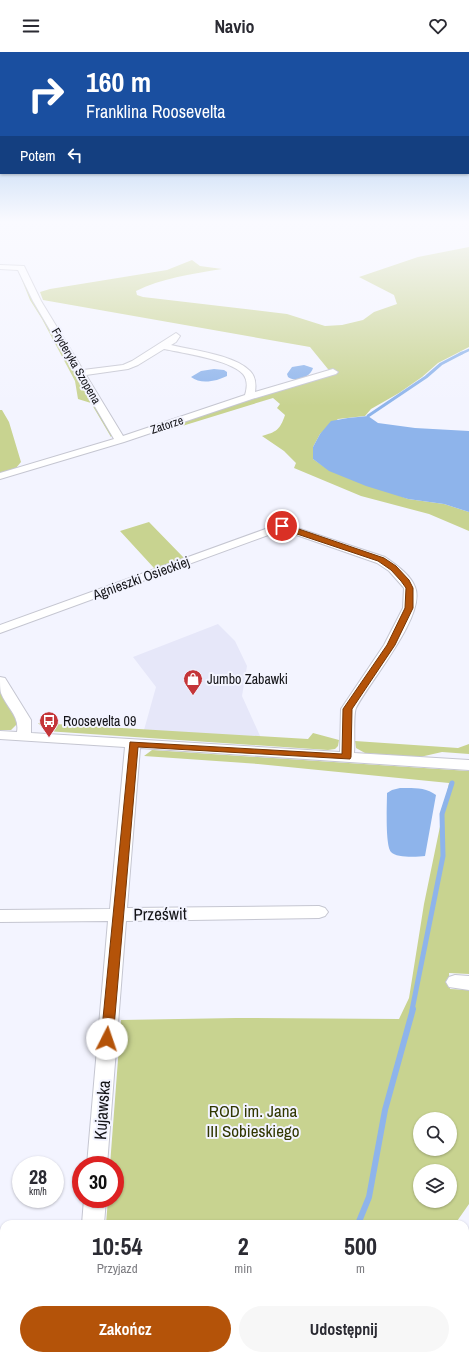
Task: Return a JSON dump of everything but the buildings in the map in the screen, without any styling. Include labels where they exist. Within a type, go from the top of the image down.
[{"type":"street","name":"Fryderyka Szopena","points":[[29,284],[76,368],[81,373],[120,440]]},
{"type":"street","points":[[81,373],[125,367],[136,363],[176,336]]},
{"type":"street","points":[[163,346],[220,360],[244,371],[250,378],[251,392],[249,397]]},
{"type":"street","name":"Zatorze","points":[[0,476],[120,440],[249,397],[333,372]]},
{"type":"street","name":"Agnieszki Osieckiej","points":[[0,629],[282,526],[381,560],[393,568],[405,580],[410,588],[409,608],[391,645],[348,709],[346,757]]},
{"type":"street","points":[[0,682],[24,720],[25,727],[23,737]]},
{"type":"street","points":[[0,735],[469,765]]},
{"type":"street","name":"Kujawska","points":[[98,1156],[133,744]]},
{"type":"street","name":"Prześwit","points":[[0,916],[319,912]]},
{"type":"street","points":[[93,1220],[94,1208]]},
{"type":"shaded area","points":[[218,624],[235,641],[247,666],[242,696],[261,738],[144,730],[156,687],[133,657]]},
{"type":"green space","points":[[24,284],[28,284],[112,435],[111,437],[91,403],[78,399],[75,381],[42,319],[30,300]]},
{"type":"green space","points":[[81,284],[153,284],[136,291],[137,295],[143,297],[287,314],[325,326],[342,325],[363,320],[374,312],[397,304],[394,295],[373,284],[469,284],[469,347],[438,363],[422,377],[399,393],[371,409],[365,416],[338,419],[320,434],[313,447],[313,459],[323,466],[408,499],[444,504],[469,512],[469,531],[429,514],[361,496],[294,468],[296,463],[284,451],[262,436],[277,430],[285,415],[277,408],[280,404],[273,398],[153,435],[150,432],[332,374],[310,347],[43,300],[40,292]]},
{"type":"green space","points":[[0,410],[2,410],[9,422],[21,462],[16,468],[0,473]]},
{"type":"green space","points":[[149,522],[184,558],[154,568],[120,531]]},
{"type":"green space","points":[[0,692],[18,723],[11,730],[0,730]]},
{"type":"green space","points":[[38,723],[308,739],[313,733],[339,740],[338,746],[335,749],[328,750],[46,731]]},
{"type":"green space","points":[[355,741],[458,748],[469,744],[469,754],[442,752],[420,757],[365,753],[356,748]]},
{"type":"green space","name":"ROD im. Jana III Sobieskiego","points":[[152,750],[469,771],[469,974],[449,973],[450,989],[469,990],[469,1204],[458,1220],[106,1220],[107,1208],[124,1208],[124,1156],[111,1156],[121,1020],[236,1018],[399,1019],[409,998],[424,904],[449,783],[258,764],[144,756]]},
{"type":"water","points":[[304,365],[313,368],[309,374],[298,379],[291,379],[288,377],[287,374],[292,367]]},
{"type":"water","points":[[214,369],[224,370],[227,372],[227,376],[214,381],[204,382],[191,377],[201,371]]},
{"type":"water","points":[[368,416],[378,423],[415,428],[469,431],[469,512],[444,504],[408,499],[366,486],[329,471],[313,459],[313,447],[320,434],[331,421]]},
{"type":"water","points":[[400,788],[423,789],[436,795],[425,856],[407,857],[397,855],[391,852],[389,848],[387,833],[387,793]]},
{"type":"waterway","points":[[461,354],[469,350]]},
{"type":"waterway","points":[[368,416],[426,377],[441,364],[461,354]]},
{"type":"waterway","points":[[412,1010],[443,856],[442,814],[452,783]]},
{"type":"waterway","points":[[360,1220],[369,1197],[385,1110],[413,1009]]},
{"type":"place","name":"Jumbo Zabawki","points":[[193,696]]},
{"type":"place","name":"Roosevelta 09","points":[[49,738]]},
{"type":"route","points":[[107,1039],[133,744],[346,757],[348,709],[391,645],[409,608],[410,588],[405,580],[393,568],[381,560],[282,526]]}]
